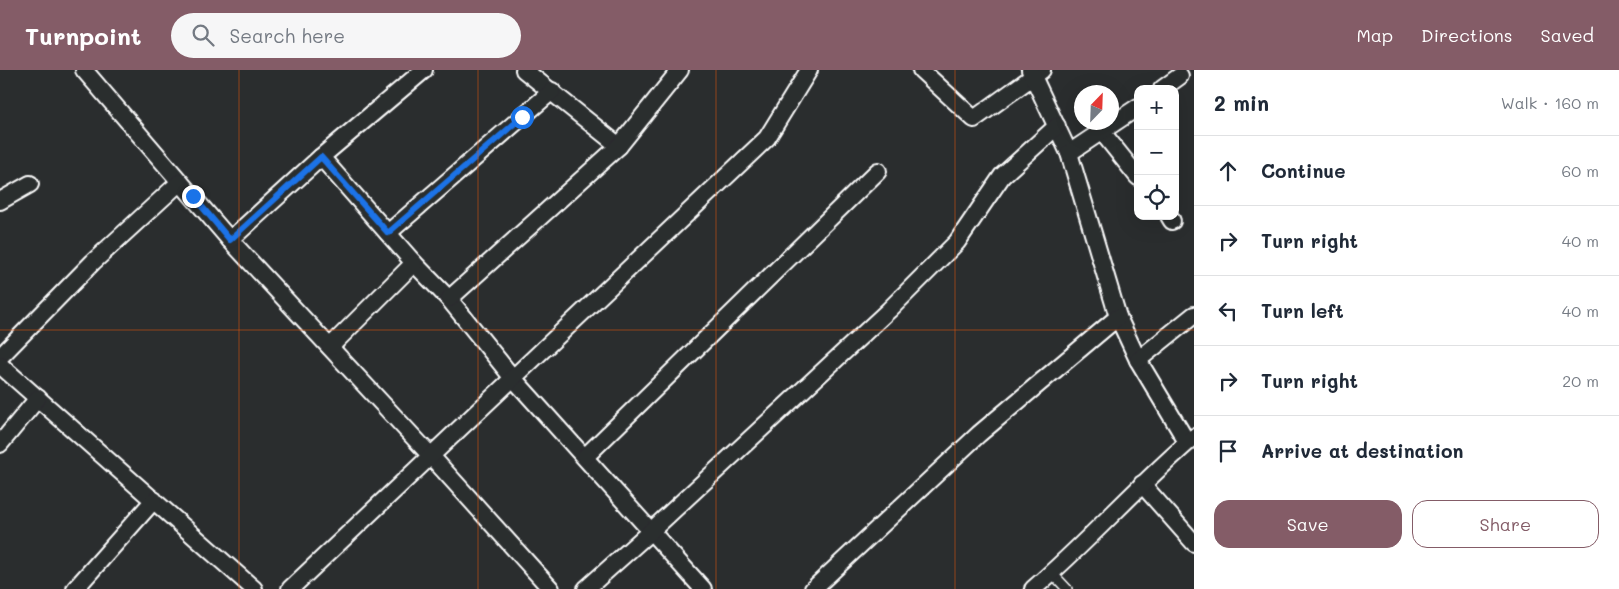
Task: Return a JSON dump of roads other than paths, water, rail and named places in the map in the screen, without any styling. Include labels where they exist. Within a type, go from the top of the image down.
[{"type":"street","points":[[84,70],[230,240],[432,456],[551,589]]},
{"type":"street","points":[[230,240],[321,157],[424,70]]},
{"type":"street","points":[[524,70],[619,146]]},
{"type":"street","points":[[449,299],[619,146],[680,70]]},
{"type":"street","points":[[290,589],[432,456],[512,377],[767,138],[809,70]]},
{"type":"street","points":[[921,70],[974,119],[1036,72],[1056,126],[1069,153],[1118,317],[1138,360],[1191,439],[1033,589]]},
{"type":"street","points":[[1168,85],[1180,76]]},
{"type":"street","points":[[388,233],[552,91]]},
{"type":"street","points":[[1069,153],[1134,110]]},
{"type":"street","points":[[586,589],[910,290],[957,242],[1002,176],[1056,126]]},
{"type":"street","points":[[1102,132],[1136,175]]},
{"type":"street","points":[[321,157],[414,263],[449,299],[512,377],[703,589]]},
{"type":"street","points":[[585,457],[878,171]]},
{"type":"street","points":[[0,357],[93,262],[180,182]]},
{"type":"street","points":[[0,201],[30,184]]},
{"type":"street","points":[[330,347],[414,263]]},
{"type":"street","points":[[1138,360],[1194,315]]},
{"type":"street","points":[[812,589],[979,434],[1118,317]]},
{"type":"street","points":[[0,365],[254,589]]},
{"type":"street","points":[[0,444],[38,398]]},
{"type":"street","points":[[1142,484],[1194,543]]},
{"type":"street","points":[[75,589],[154,500]]},
{"type":"lane","points":[[1052,573],[1067,589]]}]
